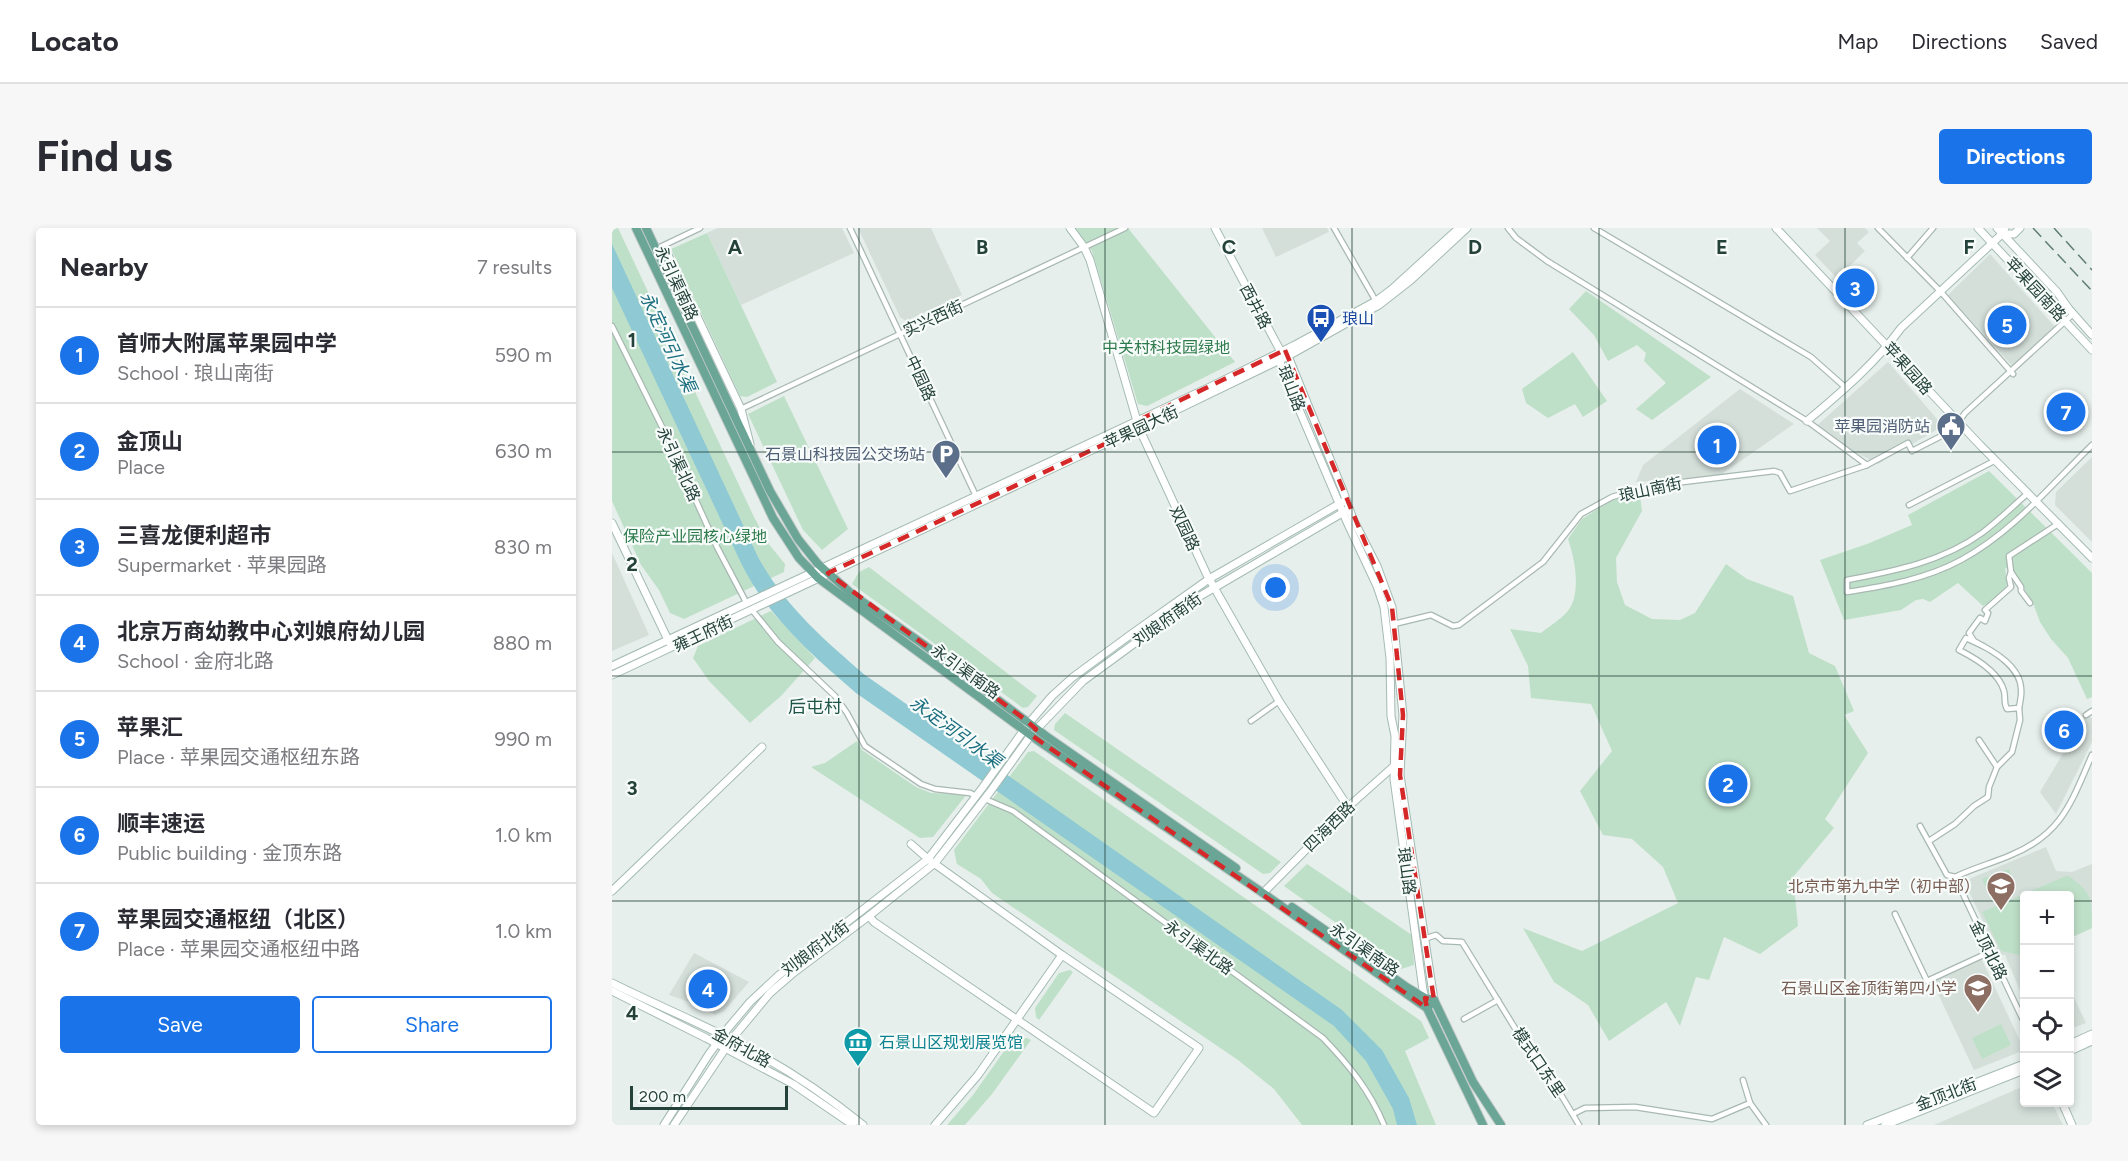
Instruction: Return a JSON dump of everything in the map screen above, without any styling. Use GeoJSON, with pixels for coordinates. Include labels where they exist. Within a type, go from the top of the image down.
{"type":"FeatureCollection","features":[{"type":"Feature","properties":{"kind":"main road","name":"永引渠南路"},"geometry":{"type":"LineString","coordinates":[[636,228],[772,518],[788,543],[815,575],[1427,1008],[1483,1125]]}},
{"type":"Feature","properties":{"kind":"main road","name":"永引渠南路"},"geometry":{"type":"LineString","coordinates":[[646,228],[783,516],[825,570],[853,595],[923,644],[1030,729],[1425,998],[1434,1000]]}},
{"type":"Feature","properties":{"kind":"main road","name":"双园路"},"geometry":{"type":"LineString","coordinates":[[1070,228],[1084,247],[1090,260],[1138,424],[1209,579],[1279,700],[1348,807]]}},
{"type":"Feature","properties":{"kind":"main road","name":"西井路"},"geometry":{"type":"LineString","coordinates":[[1215,228],[1283,356]]}},
{"type":"Feature","properties":{"kind":"main road","name":"苹果园大街"},"geometry":{"type":"LineString","coordinates":[[1378,303],[1459,228]]}},
{"type":"Feature","properties":{"kind":"main road","name":"苹果园大街"},"geometry":{"type":"LineString","coordinates":[[793,590],[825,570],[1283,356],[1378,303],[1411,280],[1467,228]]}},
{"type":"Feature","properties":{"kind":"main road","name":"苹果园路"},"geometry":{"type":"LineString","coordinates":[[1776,228],[1995,461],[2092,558]]}},
{"type":"Feature","properties":{"kind":"main road","name":"苹果园南路"},"geometry":{"type":"LineString","coordinates":[[1978,228],[2092,350]]}},
{"type":"Feature","properties":{"kind":"main road"},"geometry":{"type":"LineString","coordinates":[[1807,421],[1846,388],[1888,346],[1901,328],[1992,243],[2001,230],[2014,234],[2020,228]]}},
{"type":"Feature","properties":{"kind":"main road","name":"苹果园南路"},"geometry":{"type":"LineString","coordinates":[[2001,230],[2092,335]]}},
{"type":"Feature","properties":{"kind":"main road"},"geometry":{"type":"LineString","coordinates":[[656,249],[667,253],[741,410],[753,456]]}},
{"type":"Feature","properties":{"kind":"main road","name":"琅山路"},"geometry":{"type":"LineString","coordinates":[[1283,356],[1281,367],[1343,502],[1391,624],[1403,715],[1400,775],[1434,1000]]}},
{"type":"Feature","properties":{"kind":"main road","name":"苹果园大街"},"geometry":{"type":"LineString","coordinates":[[845,561],[976,496],[1138,424]]}},
{"type":"Feature","properties":{"kind":"main road","name":"刘娘府南街"},"geometry":{"type":"LineString","coordinates":[[1030,729],[1052,696],[1073,677],[1209,579],[1343,502]]}},
{"type":"Feature","properties":{"kind":"main road","name":"刘娘府南街"},"geometry":{"type":"LineString","coordinates":[[1030,729],[1083,681],[1214,587],[1346,510]]}},
{"type":"Feature","properties":{"kind":"main road"},"geometry":{"type":"LineString","coordinates":[[612,523],[671,648]]}},
{"type":"Feature","properties":{"kind":"main road","name":"苹果园大街"},"geometry":{"type":"LineString","coordinates":[[789,583],[815,575]]}},
{"type":"Feature","properties":{"kind":"main road"},"geometry":{"type":"LineString","coordinates":[[789,583],[793,590]]}},
{"type":"Feature","properties":{"kind":"main road","name":"雍王府街"},"geometry":{"type":"LineString","coordinates":[[612,666],[789,583]]}},
{"type":"Feature","properties":{"kind":"main road","name":"雍王府街"},"geometry":{"type":"LineString","coordinates":[[612,675],[793,590]]}},
{"type":"Feature","properties":{"kind":"main road","name":"琅山路"},"geometry":{"type":"LineString","coordinates":[[1391,624],[1391,716],[1395,736],[1394,766],[1427,1008]]}},
{"type":"Feature","properties":{"kind":"main road"},"geometry":{"type":"LineString","coordinates":[[1008,760],[1030,729]]}},
{"type":"Feature","properties":{"kind":"main road"},"geometry":{"type":"LineString","coordinates":[[612,891],[762,747]]}},
{"type":"Feature","properties":{"kind":"main road","name":"刘娘府北街"},"geometry":{"type":"LineString","coordinates":[[664,1125],[717,1043],[769,984],[931,861],[976,796],[1008,760]]}},
{"type":"Feature","properties":{"kind":"main road","name":"刘娘府北街"},"geometry":{"type":"LineString","coordinates":[[674,1125],[731,1040],[757,1008],[781,983],[869,916],[931,861],[987,795],[1008,760]]}},
{"type":"Feature","properties":{"kind":"main road","name":"四海西路"},"geometry":{"type":"LineString","coordinates":[[1267,889],[1348,807],[1394,766]]}},
{"type":"Feature","properties":{"kind":"main road"},"geometry":{"type":"LineString","coordinates":[[869,916],[874,922],[1018,1018],[1154,1113],[1199,1048],[1062,955],[910,844]]}},
{"type":"Feature","properties":{"kind":"main road"},"geometry":{"type":"LineString","coordinates":[[935,1125],[973,1081],[1062,955]]}},
{"type":"Feature","properties":{"kind":"main road","name":"金府北路"},"geometry":{"type":"LineString","coordinates":[[612,983],[723,1035],[799,1079],[863,1125]]}},
{"type":"Feature","properties":{"kind":"main road","name":"金府北路"},"geometry":{"type":"LineString","coordinates":[[612,991],[793,1084],[853,1125]]}},
{"type":"Feature","properties":{"kind":"main road"},"geometry":{"type":"LineString","coordinates":[[1427,1008],[1434,1000],[1473,1082],[1501,1125]]}},
{"type":"Feature","properties":{"kind":"main road"},"geometry":{"type":"LineString","coordinates":[[2074,1042],[2092,1034]]}},
{"type":"Feature","properties":{"kind":"main road"},"geometry":{"type":"LineString","coordinates":[[2074,1049],[2092,1041]]}},
{"type":"Feature","properties":{"kind":"main road","name":"金顶北街"},"geometry":{"type":"LineString","coordinates":[[1867,1125],[2020,1066]]}},
{"type":"Feature","properties":{"kind":"main road","name":"金顶北街"},"geometry":{"type":"LineString","coordinates":[[1884,1125],[2020,1072]]}},
{"type":"Feature","properties":{"kind":"main road"},"geometry":{"type":"LineString","coordinates":[[2064,1107],[2072,1125]]}},
{"type":"Feature","properties":{"kind":"street"},"geometry":{"type":"LineString","coordinates":[[656,249],[700,228]]}},
{"type":"Feature","properties":{"kind":"street","name":"中园路"},"geometry":{"type":"LineString","coordinates":[[850,228],[976,496]]}},
{"type":"Feature","properties":{"kind":"street","name":"实兴西街"},"geometry":{"type":"LineString","coordinates":[[741,410],[1125,228]]}},
{"type":"Feature","properties":{"kind":"street"},"geometry":{"type":"LineString","coordinates":[[1334,228],[1378,303]]}},
{"type":"Feature","properties":{"kind":"street"},"geometry":{"type":"LineString","coordinates":[[1508,228],[1516,238],[1547,261],[1807,421],[1867,465]]}},
{"type":"Feature","properties":{"kind":"street"},"geometry":{"type":"LineString","coordinates":[[1594,228],[1811,357],[1846,388]]}},
{"type":"Feature","properties":{"kind":"street"},"geometry":{"type":"LineString","coordinates":[[1907,258],[1934,228]]}},
{"type":"Feature","properties":{"kind":"street"},"geometry":{"type":"LineString","coordinates":[[1881,229],[1941,292],[2012,373]]}},
{"type":"Feature","properties":{"kind":"street"},"geometry":{"type":"LineString","coordinates":[[1960,424],[1965,413],[2012,373],[2073,314]]}},
{"type":"Feature","properties":{"kind":"street","name":"永引渠北路"},"geometry":{"type":"LineString","coordinates":[[612,326],[668,439],[717,547],[748,602]]}},
{"type":"Feature","properties":{"kind":"street","name":"琅山南街"},"geometry":{"type":"LineString","coordinates":[[1391,624],[1431,615],[1453,626],[1459,625],[1543,562],[1581,514],[1626,492],[1650,486],[1774,471],[1780,473],[1790,491],[1867,465],[1908,443],[1912,451],[1960,424]]}},
{"type":"Feature","properties":{"kind":"street"},"geometry":{"type":"LineString","coordinates":[[2027,494],[1982,533],[1961,546],[1933,559],[1903,568],[1847,580],[1847,592],[1896,584],[1930,574],[1960,561],[1993,540],[2092,445]]}},
{"type":"Feature","properties":{"kind":"street"},"geometry":{"type":"LineString","coordinates":[[1909,505],[1995,461]]}},
{"type":"Feature","properties":{"kind":"street"},"geometry":{"type":"LineString","coordinates":[[1929,841],[1955,824],[1974,806],[1988,797],[1989,787],[1997,767],[2012,753],[2020,720],[2022,687],[2017,673],[1996,653],[1974,641],[1969,633],[1980,618],[1985,621],[1988,613],[1985,610],[2011,587],[2009,556],[2058,524]]}},
{"type":"Feature","properties":{"kind":"street"},"geometry":{"type":"LineString","coordinates":[[2011,572],[2030,603]]}},
{"type":"Feature","properties":{"kind":"street"},"geometry":{"type":"LineString","coordinates":[[753,609],[778,642],[835,696],[865,746],[921,784],[935,789],[970,793],[976,796]]}},
{"type":"Feature","properties":{"kind":"street"},"geometry":{"type":"LineString","coordinates":[[1983,646],[1966,638],[1959,650],[1982,662],[2000,683],[2005,693],[2003,702],[2007,709],[2019,708]]}},
{"type":"Feature","properties":{"kind":"street"},"geometry":{"type":"LineString","coordinates":[[1251,721],[1279,700]]}},
{"type":"Feature","properties":{"kind":"street"},"geometry":{"type":"LineString","coordinates":[[2086,715],[2092,711]]}},
{"type":"Feature","properties":{"kind":"street"},"geometry":{"type":"LineString","coordinates":[[1979,740],[1997,767]]}},
{"type":"Feature","properties":{"kind":"street"},"geometry":{"type":"LineString","coordinates":[[1955,877],[2036,844],[2053,829],[2070,806],[2092,755]]}},
{"type":"Feature","properties":{"kind":"street","name":"永引渠北路"},"geometry":{"type":"LineString","coordinates":[[987,795],[1013,811],[1323,1038],[1350,1066],[1375,1103],[1384,1125]]}},
{"type":"Feature","properties":{"kind":"street","name":"金顶北路"},"geometry":{"type":"LineString","coordinates":[[1920,826],[1947,875],[1955,877],[2020,1012]]}},
{"type":"Feature","properties":{"kind":"street"},"geometry":{"type":"LineString","coordinates":[[1895,914],[1927,981],[1990,952]]}},
{"type":"Feature","properties":{"kind":"street","name":"模式口东里"},"geometry":{"type":"LineString","coordinates":[[1424,939],[1436,935],[1443,941],[1462,942],[1521,1038],[1551,1078],[1579,1125]]}},
{"type":"Feature","properties":{"kind":"street"},"geometry":{"type":"LineString","coordinates":[[1464,1019],[1498,1000]]}},
{"type":"Feature","properties":{"kind":"street"},"geometry":{"type":"LineString","coordinates":[[1743,1080],[1750,1103],[1766,1125]]}},
{"type":"Feature","properties":{"kind":"street"},"geometry":{"type":"LineString","coordinates":[[1573,1114],[1585,1108],[1635,1107],[1709,1122],[1750,1103]]}},
{"type":"Feature","properties":{"kind":"highlighted area"},"geometry":{"type":"Polygon","coordinates":[[[1285,350],[1392,607],[1403,715],[1400,775],[1434,1000],[1425,998],[1427,1008],[1423,1006],[1031,735],[1036,729],[1023,718],[828,573],[1139,428],[1137,421],[1285,350]]]}},
{"type":"Feature","properties":{"kind":"shaded area"},"geometry":{"type":"Polygon","coordinates":[[[718,228],[842,228],[854,253],[741,305],[707,233],[718,228]]]}},
{"type":"Feature","properties":{"kind":"shaded area"},"geometry":{"type":"Polygon","coordinates":[[[858,228],[931,228],[962,295],[906,321],[900,317],[858,228]]]}},
{"type":"Feature","properties":{"kind":"shaded area"},"geometry":{"type":"Polygon","coordinates":[[[1262,228],[1327,228],[1329,232],[1276,257],[1262,228]]]}},
{"type":"Feature","properties":{"kind":"shaded area"},"geometry":{"type":"Polygon","coordinates":[[[1817,228],[1865,228],[1869,232],[1857,243],[1865,251],[1837,278],[1815,255],[1830,241],[1817,228]]]}},
{"type":"Feature","properties":{"kind":"shaded area"},"geometry":{"type":"Polygon","coordinates":[[[1990,254],[2055,327],[2013,367],[1948,295],[1990,254]]]}},
{"type":"Feature","properties":{"kind":"shaded area"},"geometry":{"type":"Polygon","coordinates":[[[1888,362],[1943,426],[1878,464],[1813,429],[1888,362]]]}},
{"type":"Feature","properties":{"kind":"shaded area"},"geometry":{"type":"Polygon","coordinates":[[[1740,389],[1794,424],[1719,476],[1636,482],[1643,465],[1740,389]]]}},
{"type":"Feature","properties":{"kind":"shaded area"},"geometry":{"type":"Polygon","coordinates":[[[2092,457],[2092,542],[2055,505],[2056,492],[2092,457]]]}},
{"type":"Feature","properties":{"kind":"shaded area"},"geometry":{"type":"Polygon","coordinates":[[[612,553],[649,635],[612,651],[612,553]]]}},
{"type":"Feature","properties":{"kind":"shaded area"},"geometry":{"type":"Polygon","coordinates":[[[2086,715],[2092,718],[2092,742],[2056,814],[2040,792],[2086,715]]]}},
{"type":"Feature","properties":{"kind":"shaded area","name":"北京市第九中学（初中部）"},"geometry":{"type":"Polygon","coordinates":[[[2046,847],[2056,871],[2072,872],[2092,864],[2092,928],[2074,936],[2074,891],[2020,891],[2020,991],[2005,955],[1999,955],[1964,881],[2046,847]]]}},
{"type":"Feature","properties":{"kind":"shaded area"},"geometry":{"type":"Polygon","coordinates":[[[694,953],[749,982],[724,1011],[715,1015],[692,1003],[669,995],[694,953]]]}},
{"type":"Feature","properties":{"kind":"shaded area","name":"石景山区金顶街第四小学"},"geometry":{"type":"Polygon","coordinates":[[[1981,958],[2020,1041],[2020,1052],[1974,1070],[1932,981],[1981,958]]]}},
{"type":"Feature","properties":{"kind":"shaded area"},"geometry":{"type":"Polygon","coordinates":[[[2074,998],[2086,1023],[2074,1028],[2074,998]]]}},
{"type":"Feature","properties":{"kind":"shaded area"},"geometry":{"type":"Polygon","coordinates":[[[2020,1088],[2020,1107],[2054,1107],[2063,1125],[1934,1125],[2020,1088]]]}},
{"type":"Feature","properties":{"kind":"green space","name":"保险产业园核心绿地"},"geometry":{"type":"Polygon","coordinates":[[[612,228],[618,228],[754,517],[768,543],[785,564],[784,572],[684,619],[670,613],[659,590],[641,565],[612,501],[612,228]]]}},
{"type":"Feature","properties":{"kind":"green space","name":"中关村科技园绿地"},"geometry":{"type":"Polygon","coordinates":[[[1075,228],[1128,228],[1235,362],[1147,406],[1138,404],[1092,251],[1075,228]]]}},
{"type":"Feature","properties":{"kind":"green space"},"geometry":{"type":"Polygon","coordinates":[[[707,233],[777,382],[747,397],[740,396],[671,249],[707,233]]]}},
{"type":"Feature","properties":{"kind":"green space"},"geometry":{"type":"Polygon","coordinates":[[[1586,291],[1711,377],[1652,420],[1636,409],[1666,383],[1644,361],[1646,353],[1637,345],[1608,361],[1594,335],[1569,309],[1586,291]]]}},
{"type":"Feature","properties":{"kind":"green space"},"geometry":{"type":"Polygon","coordinates":[[[1573,352],[1607,401],[1583,417],[1575,404],[1548,418],[1526,403],[1522,389],[1573,352]]]}},
{"type":"Feature","properties":{"kind":"green space"},"geometry":{"type":"Polygon","coordinates":[[[784,396],[848,529],[822,550],[803,530],[748,414],[784,396]]]}},
{"type":"Feature","properties":{"kind":"green space"},"geometry":{"type":"Polygon","coordinates":[[[1989,471],[2092,573],[2092,697],[2087,699],[2068,658],[2040,622],[2033,603],[2010,566],[2005,569],[2006,589],[2000,596],[1983,606],[1958,583],[1930,602],[1923,599],[1916,600],[1901,610],[1844,620],[1820,560],[1912,525],[1908,515],[1989,471]]]}},
{"type":"Feature","properties":{"kind":"green space"},"geometry":{"type":"Polygon","coordinates":[[[1623,493],[1640,496],[1642,511],[1616,558],[1617,582],[1625,605],[1652,619],[1680,620],[1695,613],[1726,564],[1747,579],[1793,596],[1809,653],[1835,666],[1854,711],[1844,715],[1868,753],[1825,819],[1834,828],[1793,877],[1798,926],[1760,954],[1724,937],[1709,980],[1696,977],[1680,1026],[1666,1002],[1609,1041],[1588,1005],[1554,982],[1523,928],[1582,951],[1678,903],[1663,867],[1632,839],[1603,835],[1580,791],[1612,751],[1591,704],[1531,698],[1528,666],[1510,629],[1541,633],[1567,612],[1572,605],[1576,587],[1575,566],[1568,539],[1582,519],[1623,493]]]}},
{"type":"Feature","properties":{"kind":"green space"},"geometry":{"type":"Polygon","coordinates":[[[869,567],[1037,696],[1028,707],[1023,708],[852,584],[859,572],[869,567]]]}},
{"type":"Feature","properties":{"kind":"green space"},"geometry":{"type":"Polygon","coordinates":[[[771,611],[815,658],[781,696],[750,723],[709,681],[693,658],[698,646],[771,611]]]}},
{"type":"Feature","properties":{"kind":"green space"},"geometry":{"type":"Polygon","coordinates":[[[1065,713],[1281,862],[1270,873],[1263,874],[1054,730],[1055,724],[1065,713]]]}},
{"type":"Feature","properties":{"kind":"green space"},"geometry":{"type":"Polygon","coordinates":[[[857,741],[862,750],[916,787],[931,793],[967,794],[933,837],[920,838],[811,767],[825,763],[857,741]]]}},
{"type":"Feature","properties":{"kind":"green space"},"geometry":{"type":"Polygon","coordinates":[[[1034,751],[1421,1021],[1429,1038],[1405,1051],[1436,1125],[1302,1125],[1274,1089],[1238,1060],[992,893],[981,879],[957,864],[954,850],[1028,752],[1034,751]]]}},
{"type":"Feature","properties":{"kind":"green space"},"geometry":{"type":"Polygon","coordinates":[[[1307,864],[1412,935],[1414,965],[1401,969],[1284,886],[1307,864]]]}},
{"type":"Feature","properties":{"kind":"green space"},"geometry":{"type":"Polygon","coordinates":[[[2009,869],[2016,889],[1992,900],[1982,879],[2009,869]]]}},
{"type":"Feature","properties":{"kind":"green space"},"geometry":{"type":"Polygon","coordinates":[[[2069,876],[2089,897],[2092,909],[2092,928],[2074,936],[2074,891],[2031,891],[2069,876]]]}},
{"type":"Feature","properties":{"kind":"green space"},"geometry":{"type":"Polygon","coordinates":[[[2020,896],[2020,955],[2001,951],[1982,912],[2020,896]]]}},
{"type":"Feature","properties":{"kind":"green space"},"geometry":{"type":"Polygon","coordinates":[[[1070,970],[1073,972],[1039,1020],[1036,1017],[1035,1008],[1059,973],[1070,970]]]}},
{"type":"Feature","properties":{"kind":"green space"},"geometry":{"type":"Polygon","coordinates":[[[2001,1024],[2011,1045],[1982,1059],[1972,1038],[2001,1024]]]}},
{"type":"Feature","properties":{"kind":"green space"},"geometry":{"type":"Polygon","coordinates":[[[1027,1038],[1031,1040],[992,1094],[965,1125],[947,1125],[973,1095],[1012,1040],[1027,1038]]]}},
{"type":"Feature","properties":{"kind":"water"},"geometry":{"type":"Polygon","coordinates":[[[612,244],[758,557],[792,606],[865,675],[1342,1010],[1382,1050],[1409,1098],[1417,1125],[1397,1125],[1393,1109],[1366,1061],[1334,1026],[856,693],[778,619],[742,565],[612,288],[612,244]]]}},
{"type":"Feature","properties":{"kind":"railway"},"geometry":{"type":"LineString","coordinates":[[2033,228],[2092,291]]}},
{"type":"Feature","properties":{"kind":"railway"},"geometry":{"type":"LineString","coordinates":[[2054,228],[2092,270]]}},
{"type":"Feature","properties":{"kind":"place","name":"三喜龙便利超市"},"geometry":{"type":"Point","coordinates":[1855,288]}},
{"type":"Feature","properties":{"kind":"place","name":"苹果汇"},"geometry":{"type":"Point","coordinates":[2007,325]}},
{"type":"Feature","properties":{"kind":"place","name":"琅山"},"geometry":{"type":"Point","coordinates":[1321,344]}},
{"type":"Feature","properties":{"kind":"place","name":"苹果园交通枢纽（北区）"},"geometry":{"type":"Point","coordinates":[2066,412]}},
{"type":"Feature","properties":{"kind":"place","name":"首师大附属苹果园中学"},"geometry":{"type":"Point","coordinates":[1717,445]}},
{"type":"Feature","properties":{"kind":"place","name":"苹果园消防站"},"geometry":{"type":"Point","coordinates":[1951,452]}},
{"type":"Feature","properties":{"kind":"place","name":"石景山科技园公交场站"},"geometry":{"type":"Point","coordinates":[946,480]}},
{"type":"Feature","properties":{"kind":"place","name":"顺丰速运"},"geometry":{"type":"Point","coordinates":[2064,730]}},
{"type":"Feature","properties":{"kind":"place","name":"金顶山"},"geometry":{"type":"Point","coordinates":[1728,784]}},
{"type":"Feature","properties":{"kind":"place","name":"北京市第九中学（初中部）"},"geometry":{"type":"Point","coordinates":[2001,912]}},
{"type":"Feature","properties":{"kind":"place","name":"北京万商幼教中心刘娘府幼儿园"},"geometry":{"type":"Point","coordinates":[708,989]}},
{"type":"Feature","properties":{"kind":"place","name":"石景山区金顶街第四小学"},"geometry":{"type":"Point","coordinates":[1978,1014]}},
{"type":"Feature","properties":{"kind":"place","name":"石景山区规划展览馆"},"geometry":{"type":"Point","coordinates":[858,1068]}},
{"type":"Feature","properties":{"kind":"district","name":"后屯村"},"geometry":{"type":"Point","coordinates":[815,707]}},
{"type":"Feature","properties":{"kind":"water label","name":"永定河引水渠"},"geometry":{"type":"Point","coordinates":[668,342]}},
{"type":"Feature","properties":{"kind":"water label","name":"永定河引水渠"},"geometry":{"type":"Point","coordinates":[956,732]}}]}
